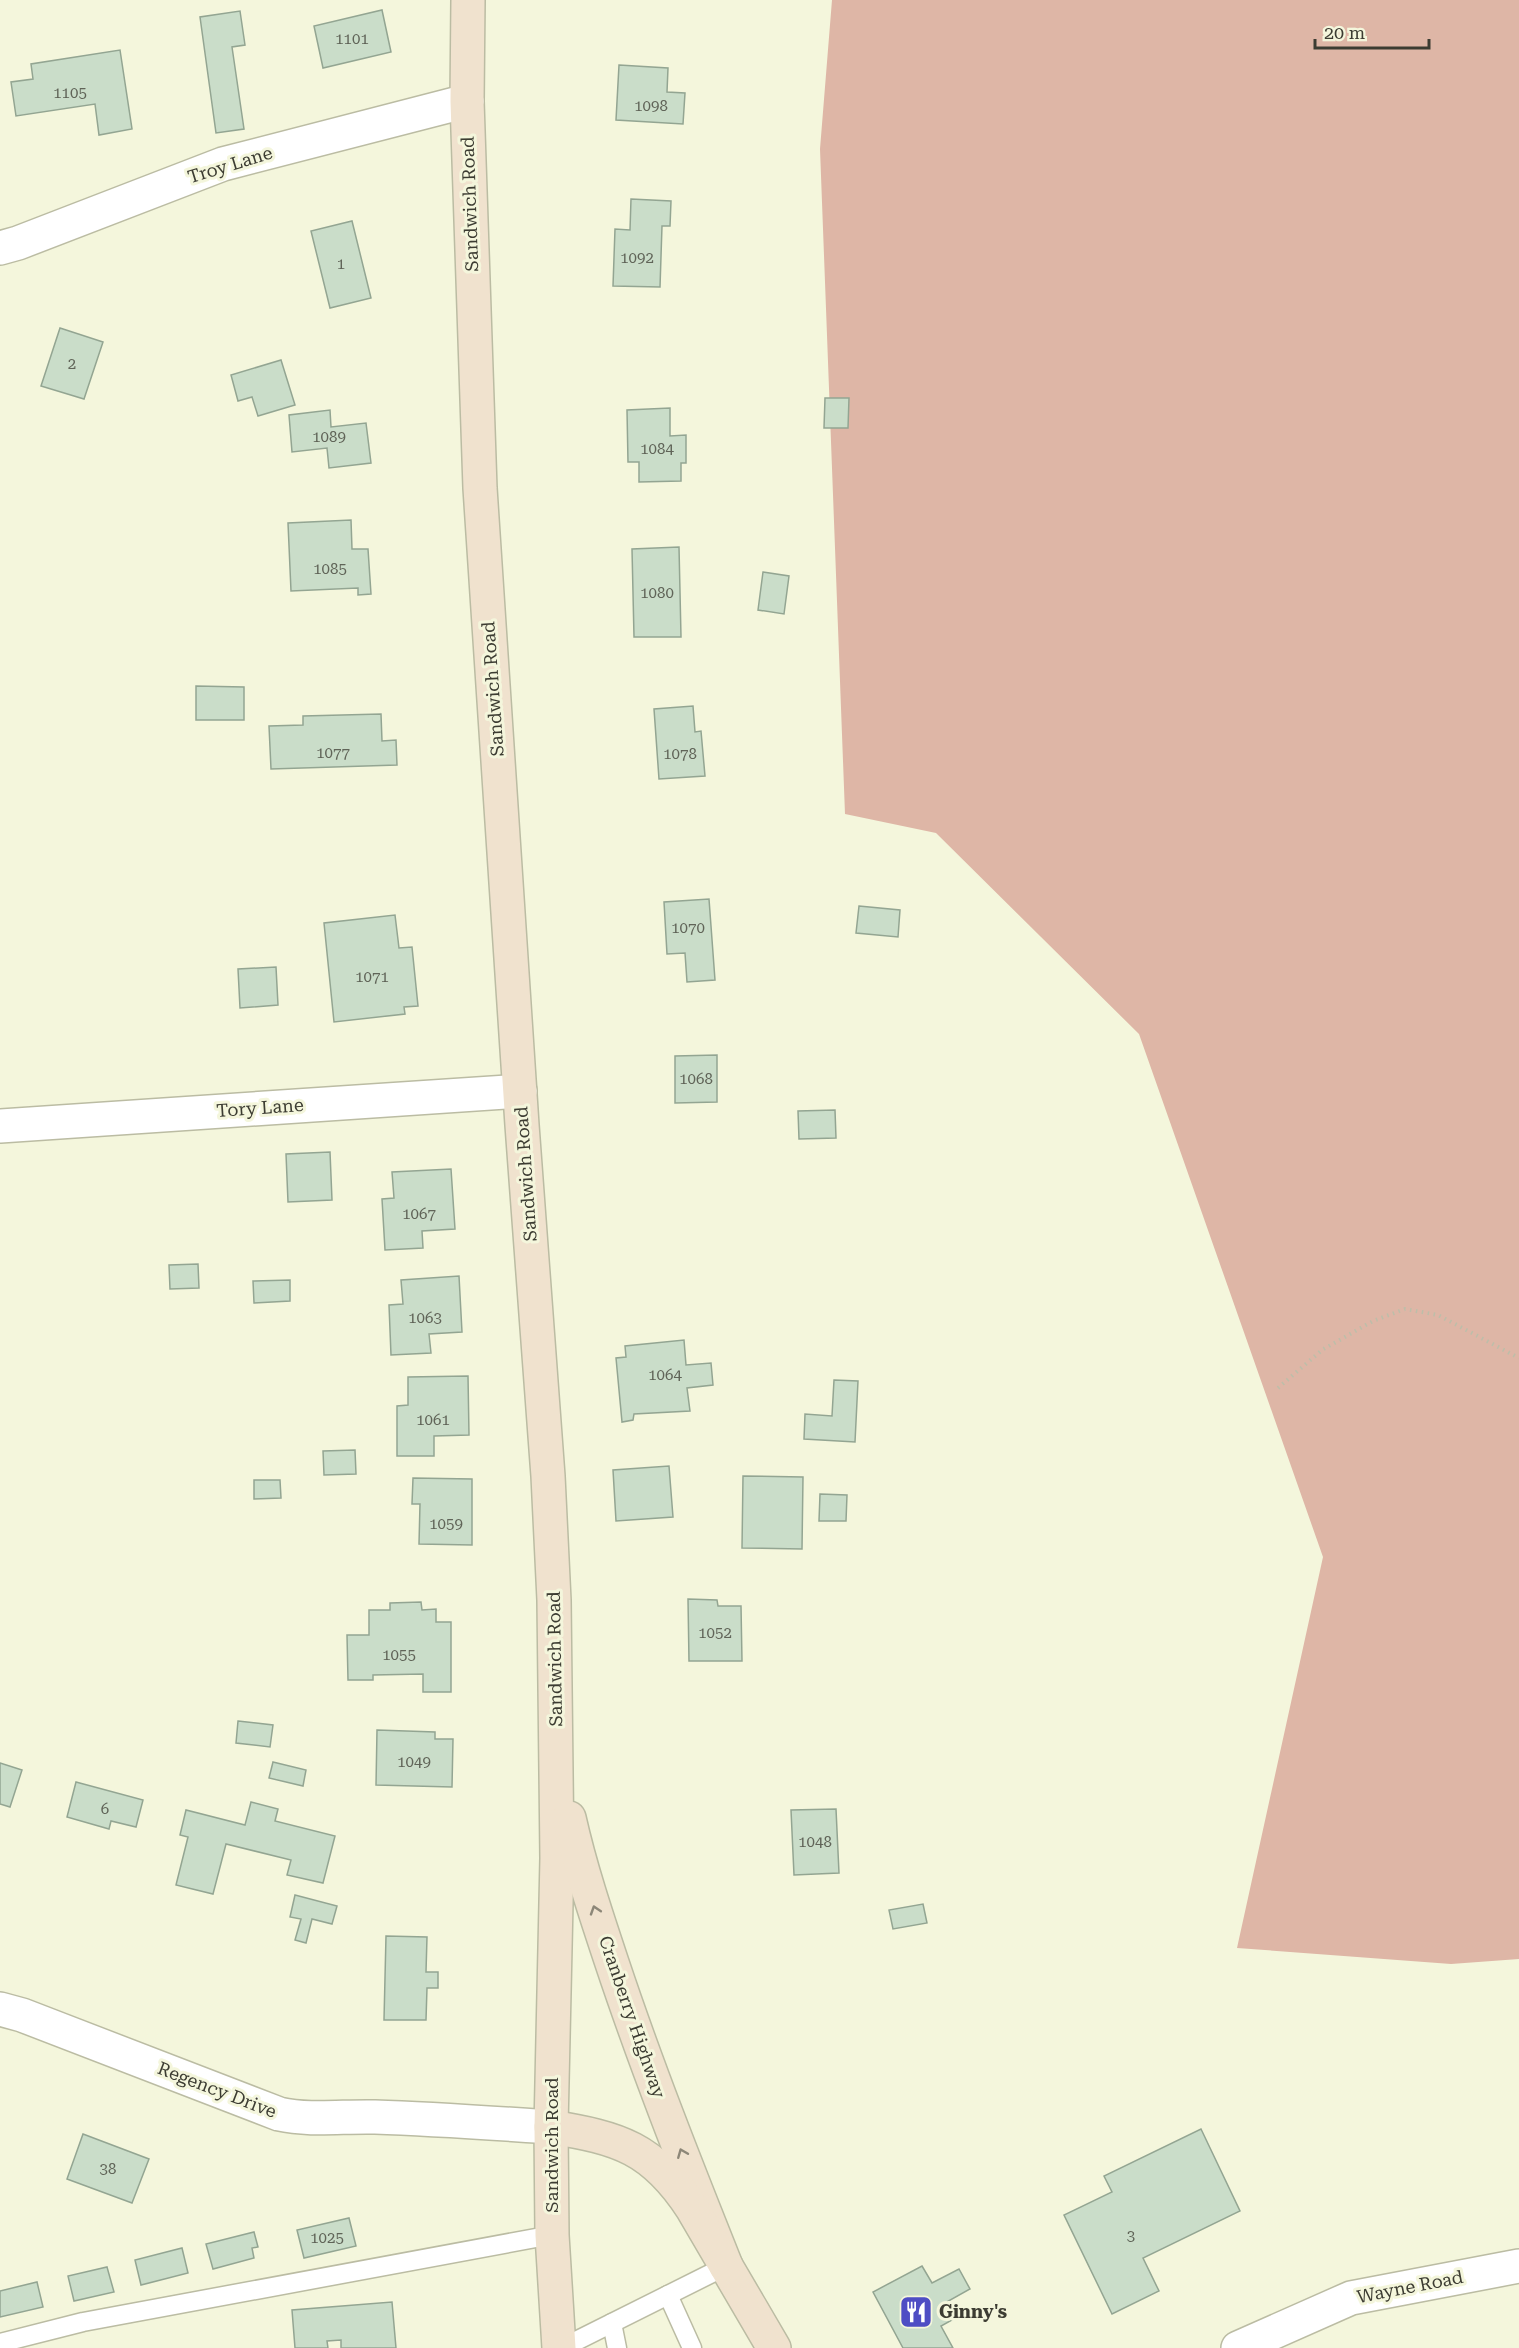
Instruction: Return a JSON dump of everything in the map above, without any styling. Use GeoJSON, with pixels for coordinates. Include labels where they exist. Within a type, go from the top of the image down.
{"type":"FeatureCollection","features":[{"type":"Feature","properties":{"kind":"main road","name":"Sandwich Road"},"geometry":{"type":"LineString","coordinates":[[468,0],[467,101],[479,478],[548,1476],[554,1600],[557,1869],[551,2127],[552,2235],[560,2348]]}},
{"type":"Feature","properties":{"kind":"main road","name":"Cranberry Highway"},"geometry":{"type":"LineString","coordinates":[[557,1760],[572,1831],[588,1890],[626,2004],[658,2095],[726,2266]]}},
{"type":"Feature","properties":{"kind":"main road","name":"Cranberry Highway"},"geometry":{"type":"LineString","coordinates":[[551,2127],[613,2140],[638,2151],[661,2168],[678,2186],[774,2348]]}},
{"type":"Feature","properties":{"kind":"street","name":"Troy Lane"},"geometry":{"type":"LineString","coordinates":[[0,248],[223,164],[467,101]]}},
{"type":"Feature","properties":{"kind":"street","name":"Tory Lane"},"geometry":{"type":"LineString","coordinates":[[0,1126],[520,1091]]}},
{"type":"Feature","properties":{"kind":"street","name":"Regency Drive"},"geometry":{"type":"LineString","coordinates":[[0,2009],[44,2023],[279,2114],[320,2119],[418,2118],[551,2127]]}},
{"type":"Feature","properties":{"kind":"street","name":"Wayne Road"},"geometry":{"type":"LineString","coordinates":[[1238,2348],[1351,2298],[1519,2266]]}},
{"type":"Feature","properties":{"kind":"lane"},"geometry":{"type":"LineString","coordinates":[[0,2343],[83,2322],[552,2235]]}},
{"type":"Feature","properties":{"kind":"lane"},"geometry":{"type":"LineString","coordinates":[[560,2348],[726,2266]]}},
{"type":"Feature","properties":{"kind":"lane"},"geometry":{"type":"LineString","coordinates":[[668,2295],[692,2348]]}},
{"type":"Feature","properties":{"kind":"lane"},"geometry":{"type":"LineString","coordinates":[[612,2323],[617,2348]]}},
{"type":"Feature","properties":{"kind":"path"},"geometry":{"type":"LineString","coordinates":[[1278,1388],[1322,1350],[1372,1321],[1405,1309],[1438,1314],[1519,1358]]}},
{"type":"Feature","properties":{"kind":"shaded area"},"geometry":{"type":"Polygon","coordinates":[[[832,0],[1519,0],[1519,1959],[1451,1964],[1237,1948],[1323,1557],[1139,1034],[936,833],[845,814],[820,149],[832,0]]]}},
{"type":"Feature","properties":{"kind":"building"},"geometry":{"type":"Polygon","coordinates":[[[382,10],[391,52],[323,68],[314,26],[382,10]]]}},
{"type":"Feature","properties":{"kind":"building"},"geometry":{"type":"Polygon","coordinates":[[[240,11],[245,45],[232,47],[244,129],[216,133],[200,17],[240,11]]]}},
{"type":"Feature","properties":{"kind":"building"},"geometry":{"type":"Polygon","coordinates":[[[120,50],[132,129],[99,135],[95,104],[16,116],[11,82],[33,79],[31,64],[120,50]]]}},
{"type":"Feature","properties":{"kind":"building"},"geometry":{"type":"Polygon","coordinates":[[[619,65],[668,68],[667,92],[685,93],[683,124],[616,120],[619,65]]]}},
{"type":"Feature","properties":{"kind":"building"},"geometry":{"type":"Polygon","coordinates":[[[631,199],[671,201],[670,226],[662,226],[660,287],[613,286],[615,229],[630,230],[631,199]]]}},
{"type":"Feature","properties":{"kind":"building"},"geometry":{"type":"Polygon","coordinates":[[[352,221],[371,298],[330,308],[311,231],[352,221]]]}},
{"type":"Feature","properties":{"kind":"building"},"geometry":{"type":"Polygon","coordinates":[[[60,328],[103,342],[84,399],[41,386],[60,328]]]}},
{"type":"Feature","properties":{"kind":"building"},"geometry":{"type":"Polygon","coordinates":[[[281,360],[295,405],[258,416],[252,397],[238,401],[231,375],[281,360]]]}},
{"type":"Feature","properties":{"kind":"building"},"geometry":{"type":"Polygon","coordinates":[[[825,398],[849,398],[848,428],[824,428],[825,398]]]}},
{"type":"Feature","properties":{"kind":"building"},"geometry":{"type":"Polygon","coordinates":[[[670,408],[670,436],[686,435],[686,463],[681,463],[681,481],[639,482],[639,462],[628,462],[627,410],[670,408]]]}},
{"type":"Feature","properties":{"kind":"building"},"geometry":{"type":"Polygon","coordinates":[[[330,410],[331,427],[366,423],[371,463],[329,468],[327,448],[292,452],[289,415],[330,410]]]}},
{"type":"Feature","properties":{"kind":"building"},"geometry":{"type":"Polygon","coordinates":[[[351,520],[352,549],[368,549],[371,594],[358,595],[358,588],[291,591],[288,523],[351,520]]]}},
{"type":"Feature","properties":{"kind":"building"},"geometry":{"type":"Polygon","coordinates":[[[679,547],[681,637],[634,637],[632,549],[679,547]]]}},
{"type":"Feature","properties":{"kind":"building"},"geometry":{"type":"Polygon","coordinates":[[[763,572],[789,576],[784,614],[758,610],[763,572]]]}},
{"type":"Feature","properties":{"kind":"building"},"geometry":{"type":"Polygon","coordinates":[[[196,686],[244,687],[244,720],[196,720],[196,686]]]}},
{"type":"Feature","properties":{"kind":"building"},"geometry":{"type":"Polygon","coordinates":[[[693,706],[695,732],[701,731],[705,776],[659,779],[654,709],[693,706]]]}},
{"type":"Feature","properties":{"kind":"building"},"geometry":{"type":"Polygon","coordinates":[[[381,714],[382,741],[396,740],[397,765],[271,769],[269,726],[303,725],[303,716],[381,714]]]}},
{"type":"Feature","properties":{"kind":"building"},"geometry":{"type":"Polygon","coordinates":[[[709,899],[715,980],[687,982],[685,953],[667,954],[664,902],[709,899]]]}},
{"type":"Feature","properties":{"kind":"building"},"geometry":{"type":"Polygon","coordinates":[[[859,906],[900,910],[898,937],[856,933],[859,906]]]}},
{"type":"Feature","properties":{"kind":"building"},"geometry":{"type":"Polygon","coordinates":[[[395,915],[399,948],[412,947],[418,1006],[404,1007],[405,1014],[334,1022],[324,923],[395,915]]]}},
{"type":"Feature","properties":{"kind":"building"},"geometry":{"type":"Polygon","coordinates":[[[276,967],[278,1005],[240,1008],[238,969],[276,967]]]}},
{"type":"Feature","properties":{"kind":"building"},"geometry":{"type":"Polygon","coordinates":[[[717,1055],[717,1102],[675,1103],[675,1056],[717,1055]]]}},
{"type":"Feature","properties":{"kind":"building"},"geometry":{"type":"Polygon","coordinates":[[[835,1110],[836,1138],[799,1139],[798,1111],[835,1110]]]}},
{"type":"Feature","properties":{"kind":"building"},"geometry":{"type":"Polygon","coordinates":[[[330,1152],[332,1200],[288,1202],[286,1154],[330,1152]]]}},
{"type":"Feature","properties":{"kind":"building"},"geometry":{"type":"Polygon","coordinates":[[[451,1169],[455,1229],[422,1231],[423,1248],[385,1250],[382,1199],[394,1198],[392,1172],[451,1169]]]}},
{"type":"Feature","properties":{"kind":"building"},"geometry":{"type":"Polygon","coordinates":[[[198,1264],[199,1288],[170,1289],[169,1265],[198,1264]]]}},
{"type":"Feature","properties":{"kind":"building"},"geometry":{"type":"Polygon","coordinates":[[[459,1276],[462,1332],[429,1334],[431,1353],[391,1355],[389,1305],[403,1304],[401,1280],[459,1276]]]}},
{"type":"Feature","properties":{"kind":"building"},"geometry":{"type":"Polygon","coordinates":[[[290,1280],[290,1301],[254,1303],[253,1281],[290,1280]]]}},
{"type":"Feature","properties":{"kind":"building"},"geometry":{"type":"Polygon","coordinates":[[[684,1340],[686,1365],[711,1363],[713,1385],[687,1388],[690,1411],[634,1414],[633,1420],[622,1422],[616,1358],[626,1357],[625,1346],[684,1340]]]}},
{"type":"Feature","properties":{"kind":"building"},"geometry":{"type":"Polygon","coordinates":[[[468,1376],[469,1435],[434,1436],[434,1456],[397,1456],[397,1406],[408,1405],[408,1377],[468,1376]]]}},
{"type":"Feature","properties":{"kind":"building"},"geometry":{"type":"Polygon","coordinates":[[[834,1380],[858,1381],[855,1442],[804,1439],[805,1414],[832,1416],[834,1380]]]}},
{"type":"Feature","properties":{"kind":"building"},"geometry":{"type":"Polygon","coordinates":[[[355,1450],[356,1474],[324,1475],[323,1451],[355,1450]]]}},
{"type":"Feature","properties":{"kind":"building"},"geometry":{"type":"Polygon","coordinates":[[[669,1466],[673,1517],[616,1521],[613,1470],[669,1466]]]}},
{"type":"Feature","properties":{"kind":"building"},"geometry":{"type":"Polygon","coordinates":[[[743,1476],[803,1477],[802,1549],[742,1548],[743,1476]]]}},
{"type":"Feature","properties":{"kind":"building"},"geometry":{"type":"Polygon","coordinates":[[[413,1478],[472,1479],[472,1545],[419,1544],[420,1504],[412,1504],[413,1478]]]}},
{"type":"Feature","properties":{"kind":"building"},"geometry":{"type":"Polygon","coordinates":[[[254,1480],[280,1480],[281,1498],[254,1499],[254,1480]]]}},
{"type":"Feature","properties":{"kind":"building"},"geometry":{"type":"Polygon","coordinates":[[[820,1494],[847,1495],[846,1521],[819,1521],[820,1494]]]}},
{"type":"Feature","properties":{"kind":"building"},"geometry":{"type":"Polygon","coordinates":[[[688,1599],[717,1600],[718,1606],[741,1606],[742,1661],[689,1661],[688,1599]]]}},
{"type":"Feature","properties":{"kind":"building"},"geometry":{"type":"Polygon","coordinates":[[[421,1602],[422,1610],[436,1609],[436,1622],[451,1622],[451,1692],[423,1692],[423,1674],[373,1675],[373,1680],[348,1680],[347,1635],[369,1635],[369,1610],[390,1610],[390,1603],[421,1602]]]}},
{"type":"Feature","properties":{"kind":"building"},"geometry":{"type":"Polygon","coordinates":[[[238,1721],[273,1725],[270,1747],[236,1743],[238,1721]]]}},
{"type":"Feature","properties":{"kind":"building"},"geometry":{"type":"Polygon","coordinates":[[[377,1730],[435,1732],[435,1739],[453,1739],[452,1787],[376,1785],[377,1730]]]}},
{"type":"Feature","properties":{"kind":"building"},"geometry":{"type":"Polygon","coordinates":[[[273,1762],[306,1770],[303,1786],[269,1778],[273,1762]]]}},
{"type":"Feature","properties":{"kind":"building"},"geometry":{"type":"Polygon","coordinates":[[[0,1763],[22,1770],[10,1807],[0,1804],[0,1763]]]}},
{"type":"Feature","properties":{"kind":"building"},"geometry":{"type":"Polygon","coordinates":[[[76,1782],[143,1800],[136,1827],[111,1821],[109,1829],[67,1817],[76,1782]]]}},
{"type":"Feature","properties":{"kind":"building"},"geometry":{"type":"Polygon","coordinates":[[[251,1802],[278,1809],[275,1821],[335,1836],[323,1883],[287,1875],[291,1860],[226,1844],[213,1894],[176,1885],[188,1837],[180,1835],[186,1810],[245,1825],[251,1802]]]}},
{"type":"Feature","properties":{"kind":"building"},"geometry":{"type":"Polygon","coordinates":[[[836,1809],[839,1873],[794,1875],[791,1810],[836,1809]]]}},
{"type":"Feature","properties":{"kind":"building"},"geometry":{"type":"Polygon","coordinates":[[[295,1895],[337,1906],[332,1924],[312,1919],[306,1943],[295,1940],[301,1919],[290,1917],[295,1895]]]}},
{"type":"Feature","properties":{"kind":"building"},"geometry":{"type":"Polygon","coordinates":[[[923,1904],[927,1923],[893,1929],[889,1910],[923,1904]]]}},
{"type":"Feature","properties":{"kind":"building"},"geometry":{"type":"Polygon","coordinates":[[[386,1936],[427,1937],[426,1972],[438,1972],[438,1988],[427,1988],[426,2020],[384,2020],[386,1936]]]}},
{"type":"Feature","properties":{"kind":"building"},"geometry":{"type":"Polygon","coordinates":[[[1201,2129],[1240,2211],[1143,2258],[1159,2291],[1112,2314],[1064,2215],[1112,2192],[1104,2176],[1201,2129]]]}},
{"type":"Feature","properties":{"kind":"building"},"geometry":{"type":"Polygon","coordinates":[[[83,2134],[149,2159],[132,2203],[67,2179],[83,2134]]]}},
{"type":"Feature","properties":{"kind":"building"},"geometry":{"type":"Polygon","coordinates":[[[349,2218],[356,2246],[304,2258],[297,2230],[349,2218]]]}},
{"type":"Feature","properties":{"kind":"building"},"geometry":{"type":"Polygon","coordinates":[[[254,2232],[258,2247],[252,2248],[254,2258],[213,2269],[206,2244],[254,2232]]]}},
{"type":"Feature","properties":{"kind":"building"},"geometry":{"type":"Polygon","coordinates":[[[182,2248],[188,2273],[141,2285],[135,2260],[182,2248]]]}},
{"type":"Feature","properties":{"kind":"building","name":"Ginny's"},"geometry":{"type":"Polygon","coordinates":[[[922,2266],[932,2283],[959,2269],[970,2289],[943,2304],[952,2320],[941,2326],[953,2348],[903,2348],[873,2292],[922,2266]]]}},
{"type":"Feature","properties":{"kind":"building"},"geometry":{"type":"Polygon","coordinates":[[[107,2267],[114,2292],[74,2301],[68,2276],[107,2267]]]}},
{"type":"Feature","properties":{"kind":"building"},"geometry":{"type":"Polygon","coordinates":[[[37,2282],[43,2307],[0,2317],[0,2291],[37,2282]]]}},
{"type":"Feature","properties":{"kind":"building"},"geometry":{"type":"Polygon","coordinates":[[[392,2302],[396,2348],[341,2348],[341,2340],[327,2341],[328,2348],[295,2348],[292,2310],[392,2302]]]}},
{"type":"Feature","properties":{"kind":"place","name":"Ginny's"},"geometry":{"type":"Point","coordinates":[916,2312]}}]}
